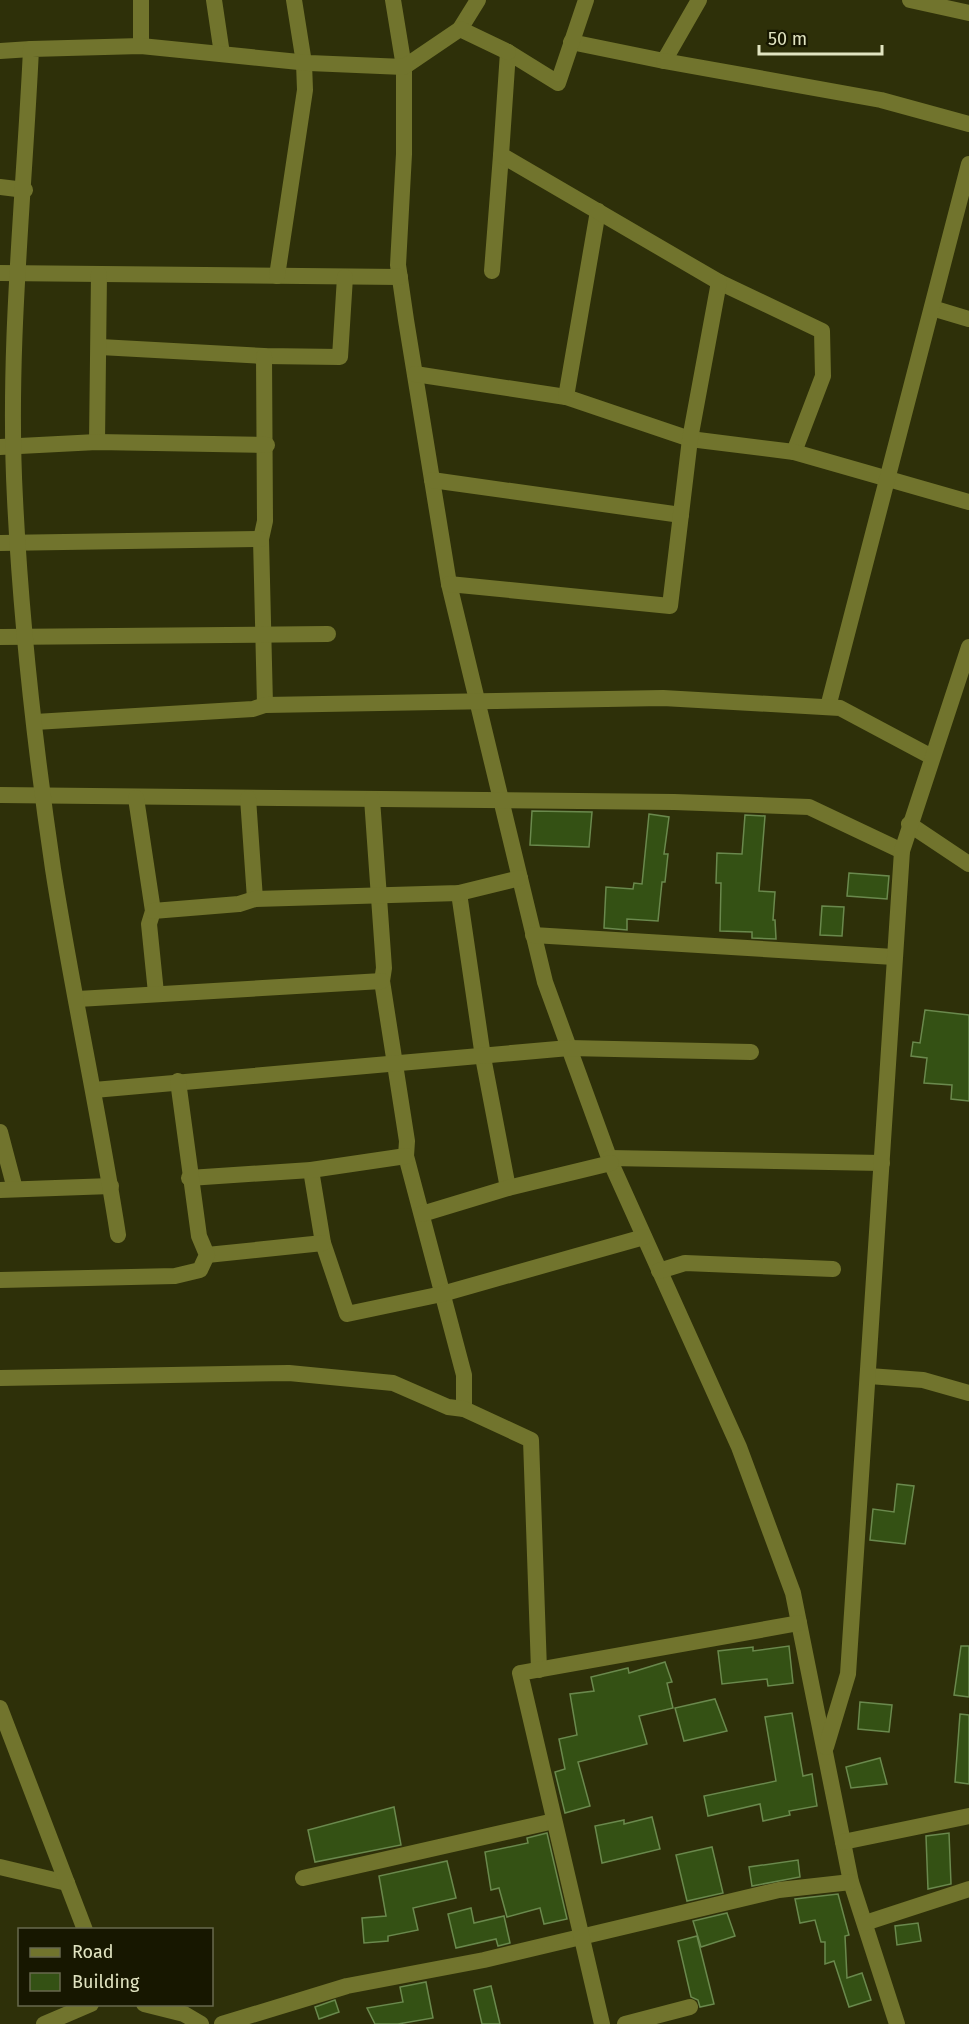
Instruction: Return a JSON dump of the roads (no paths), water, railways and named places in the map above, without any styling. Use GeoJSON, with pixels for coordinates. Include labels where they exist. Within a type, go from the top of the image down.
{"type":"FeatureCollection","features":[{"type":"Feature","properties":{"kind":"street"},"geometry":{"type":"LineString","coordinates":[[141,0],[141,46]]}},
{"type":"Feature","properties":{"kind":"street"},"geometry":{"type":"LineString","coordinates":[[214,0],[222,54]]}},
{"type":"Feature","properties":{"kind":"street"},"geometry":{"type":"LineString","coordinates":[[277,276],[305,90],[304,63],[294,0]]}},
{"type":"Feature","properties":{"kind":"street"},"geometry":{"type":"LineString","coordinates":[[393,0],[404,67],[400,277],[449,584],[533,934],[545,982],[610,1161],[739,1447],[793,1593],[851,1882],[897,2024]]}},
{"type":"Feature","properties":{"kind":"street"},"geometry":{"type":"LineString","coordinates":[[0,51],[141,46],[304,63],[404,67],[460,29],[478,0]]}},
{"type":"Feature","properties":{"kind":"street"},"geometry":{"type":"LineString","coordinates":[[460,29],[508,52],[558,83],[586,0]]}},
{"type":"Feature","properties":{"kind":"street"},"geometry":{"type":"LineString","coordinates":[[664,61],[699,0]]}},
{"type":"Feature","properties":{"kind":"street"},"geometry":{"type":"LineString","coordinates":[[910,0],[969,12]]}},
{"type":"Feature","properties":{"kind":"street"},"geometry":{"type":"LineString","coordinates":[[571,42],[881,100],[969,124]]}},
{"type":"Feature","properties":{"kind":"street"},"geometry":{"type":"LineString","coordinates":[[31,49],[25,190],[7,349],[7,447],[35,723],[53,869],[78,999],[118,1235]]}},
{"type":"Feature","properties":{"kind":"street"},"geometry":{"type":"LineString","coordinates":[[492,271],[508,52]]}},
{"type":"Feature","properties":{"kind":"street"},"geometry":{"type":"LineString","coordinates":[[501,155],[719,282],[822,331],[823,376],[794,452]]}},
{"type":"Feature","properties":{"kind":"street"},"geometry":{"type":"LineString","coordinates":[[828,707],[969,164]]}},
{"type":"Feature","properties":{"kind":"street"},"geometry":{"type":"LineString","coordinates":[[0,187],[25,190]]}},
{"type":"Feature","properties":{"kind":"street"},"geometry":{"type":"LineString","coordinates":[[566,397],[598,211]]}},
{"type":"Feature","properties":{"kind":"street"},"geometry":{"type":"LineString","coordinates":[[0,273],[400,277]]}},
{"type":"Feature","properties":{"kind":"street"},"geometry":{"type":"LineString","coordinates":[[97,442],[100,347],[99,274]]}},
{"type":"Feature","properties":{"kind":"street"},"geometry":{"type":"LineString","coordinates":[[100,347],[264,356],[340,357],[345,277]]}},
{"type":"Feature","properties":{"kind":"street"},"geometry":{"type":"LineString","coordinates":[[449,584],[670,606],[690,439],[719,282]]}},
{"type":"Feature","properties":{"kind":"street"},"geometry":{"type":"LineString","coordinates":[[932,308],[969,318]]}},
{"type":"Feature","properties":{"kind":"street"},"geometry":{"type":"LineString","coordinates":[[264,356],[267,445],[266,521],[261,539],[265,705]]}},
{"type":"Feature","properties":{"kind":"street"},"geometry":{"type":"LineString","coordinates":[[415,374],[566,397],[690,439],[794,452],[969,502]]}},
{"type":"Feature","properties":{"kind":"street"},"geometry":{"type":"LineString","coordinates":[[7,447],[97,442],[267,445]]}},
{"type":"Feature","properties":{"kind":"street"},"geometry":{"type":"LineString","coordinates":[[432,480],[681,515]]}},
{"type":"Feature","properties":{"kind":"street"},"geometry":{"type":"LineString","coordinates":[[0,543],[261,539]]}},
{"type":"Feature","properties":{"kind":"street"},"geometry":{"type":"LineString","coordinates":[[0,637],[328,634]]}},
{"type":"Feature","properties":{"kind":"street"},"geometry":{"type":"LineString","coordinates":[[825,1751],[848,1674],[902,851],[932,757],[962,691],[969,647]]}},
{"type":"Feature","properties":{"kind":"street"},"geometry":{"type":"LineString","coordinates":[[35,723],[253,709],[265,705],[663,698],[840,708],[932,757]]}},
{"type":"Feature","properties":{"kind":"street"},"geometry":{"type":"LineString","coordinates":[[0,795],[501,800],[809,807],[902,851]]}},
{"type":"Feature","properties":{"kind":"street"},"geometry":{"type":"LineString","coordinates":[[136,798],[153,911],[149,924],[156,993]]}},
{"type":"Feature","properties":{"kind":"street"},"geometry":{"type":"LineString","coordinates":[[248,798],[255,899]]}},
{"type":"Feature","properties":{"kind":"street"},"geometry":{"type":"LineString","coordinates":[[372,799],[384,968],[382,981],[407,1141],[406,1156],[464,1375],[464,1408]]}},
{"type":"Feature","properties":{"kind":"street"},"geometry":{"type":"LineString","coordinates":[[909,824],[969,864]]}},
{"type":"Feature","properties":{"kind":"street"},"geometry":{"type":"LineString","coordinates":[[153,911],[239,904],[255,899],[459,893],[520,878]]}},
{"type":"Feature","properties":{"kind":"street"},"geometry":{"type":"LineString","coordinates":[[459,893],[483,1057],[508,1188]]}},
{"type":"Feature","properties":{"kind":"street"},"geometry":{"type":"LineString","coordinates":[[533,934],[894,957]]}},
{"type":"Feature","properties":{"kind":"street"},"geometry":{"type":"LineString","coordinates":[[78,999],[382,981]]}},
{"type":"Feature","properties":{"kind":"street"},"geometry":{"type":"LineString","coordinates":[[94,1090],[569,1048],[751,1052]]}},
{"type":"Feature","properties":{"kind":"street"},"geometry":{"type":"LineString","coordinates":[[0,1280],[175,1276],[200,1270],[207,1255],[199,1236],[189,1178],[178,1082]]}},
{"type":"Feature","properties":{"kind":"street"},"geometry":{"type":"LineString","coordinates":[[0,1132],[7,1190],[111,1186]]}},
{"type":"Feature","properties":{"kind":"street"},"geometry":{"type":"LineString","coordinates":[[189,1178],[311,1170],[406,1156]]}},
{"type":"Feature","properties":{"kind":"street"},"geometry":{"type":"LineString","coordinates":[[422,1214],[610,1161],[882,1163]]}},
{"type":"Feature","properties":{"kind":"street"},"geometry":{"type":"LineString","coordinates":[[311,1170],[323,1242],[347,1314],[442,1294],[644,1237]]}},
{"type":"Feature","properties":{"kind":"street"},"geometry":{"type":"LineString","coordinates":[[207,1255],[323,1242]]}},
{"type":"Feature","properties":{"kind":"street"},"geometry":{"type":"LineString","coordinates":[[659,1271],[685,1263],[833,1269]]}},
{"type":"Feature","properties":{"kind":"street"},"geometry":{"type":"LineString","coordinates":[[0,1378],[289,1373],[393,1383],[448,1407],[464,1408],[531,1440],[539,1670]]}},
{"type":"Feature","properties":{"kind":"street"},"geometry":{"type":"LineString","coordinates":[[869,1376],[923,1380],[969,1393]]}},
{"type":"Feature","properties":{"kind":"street"},"geometry":{"type":"LineString","coordinates":[[602,2024],[520,1673],[799,1623]]}},
{"type":"Feature","properties":{"kind":"street"},"geometry":{"type":"LineString","coordinates":[[0,1708],[84,1928]]}},
{"type":"Feature","properties":{"kind":"street"},"geometry":{"type":"LineString","coordinates":[[843,1842],[969,1816]]}},
{"type":"Feature","properties":{"kind":"street"},"geometry":{"type":"LineString","coordinates":[[303,1878],[554,1821]]}},
{"type":"Feature","properties":{"kind":"street"},"geometry":{"type":"LineString","coordinates":[[0,1867],[67,1883]]}},
{"type":"Feature","properties":{"kind":"street"},"geometry":{"type":"LineString","coordinates":[[222,2024],[347,1986],[581,1938],[779,1890],[851,1882]]}},
{"type":"Feature","properties":{"kind":"street"},"geometry":{"type":"LineString","coordinates":[[865,1923],[969,1889]]}},
{"type":"Feature","properties":{"kind":"street"},"geometry":{"type":"LineString","coordinates":[[44,2024],[86,2006]]}},
{"type":"Feature","properties":{"kind":"street"},"geometry":{"type":"LineString","coordinates":[[152,2006],[184,2014],[201,2024]]}},
{"type":"Feature","properties":{"kind":"street"},"geometry":{"type":"LineString","coordinates":[[625,2024],[690,2007]]}}]}
